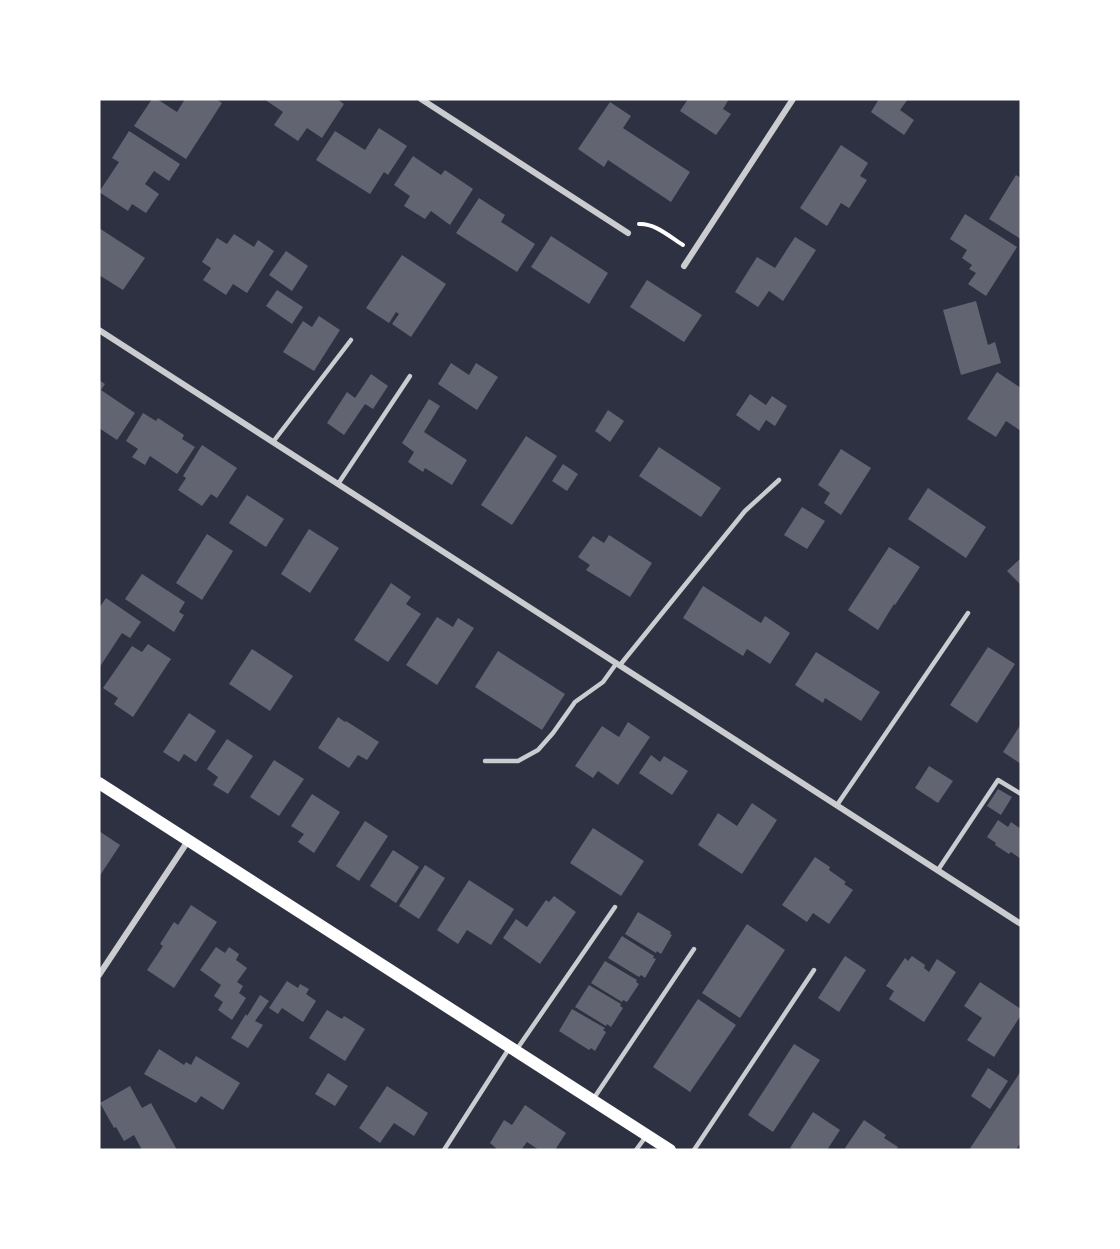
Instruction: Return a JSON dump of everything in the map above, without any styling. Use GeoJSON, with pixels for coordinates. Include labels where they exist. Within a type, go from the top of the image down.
{"type":"FeatureCollection","features":[{"type":"Feature","properties":{"kind":"main road"},"geometry":{"type":"LineString","coordinates":[[99,783],[670,1150]]}},
{"type":"Feature","properties":{"kind":"street"},"geometry":{"type":"LineString","coordinates":[[421,99],[628,233]]}},
{"type":"Feature","properties":{"kind":"street"},"geometry":{"type":"LineString","coordinates":[[684,266],[793,99]]}},
{"type":"Feature","properties":{"kind":"street"},"geometry":{"type":"LineString","coordinates":[[99,330],[1021,924]]}},
{"type":"Feature","properties":{"kind":"street"},"geometry":{"type":"LineString","coordinates":[[99,975],[188,840]]}},
{"type":"Feature","properties":{"kind":"lane"},"geometry":{"type":"LineString","coordinates":[[273,442],[351,340]]}},
{"type":"Feature","properties":{"kind":"lane"},"geometry":{"type":"LineString","coordinates":[[338,484],[410,376]]}},
{"type":"Feature","properties":{"kind":"lane"},"geometry":{"type":"LineString","coordinates":[[485,761],[518,761],[538,750],[575,702],[603,682],[745,511],[779,480]]}},
{"type":"Feature","properties":{"kind":"lane"},"geometry":{"type":"LineString","coordinates":[[837,805],[968,613]]}},
{"type":"Feature","properties":{"kind":"lane"},"geometry":{"type":"LineString","coordinates":[[938,870],[998,780],[1021,794]]}},
{"type":"Feature","properties":{"kind":"lane"},"geometry":{"type":"LineString","coordinates":[[444,1150],[615,907]]}},
{"type":"Feature","properties":{"kind":"lane"},"geometry":{"type":"LineString","coordinates":[[592,1100],[694,949]]}},
{"type":"Feature","properties":{"kind":"lane"},"geometry":{"type":"LineString","coordinates":[[694,1150],[814,970]]}},
{"type":"Feature","properties":{"kind":"lane"},"geometry":{"type":"LineString","coordinates":[[636,1150],[647,1135]]}},
{"type":"Feature","properties":{"kind":"path"},"geometry":{"type":"LineString","coordinates":[[628,233],[640,223],[650,225],[693,252]]}},
{"type":"Feature","properties":{"kind":"building"},"geometry":{"type":"Polygon","coordinates":[[[152,99],[157,99],[177,112],[185,99],[216,99],[222,103],[186,159],[134,126],[152,99]]]}},
{"type":"Feature","properties":{"kind":"building"},"geometry":{"type":"Polygon","coordinates":[[[264,99],[337,99],[344,104],[322,138],[307,128],[298,141],[274,125],[283,112],[264,99]]]}},
{"type":"Feature","properties":{"kind":"building"},"geometry":{"type":"Polygon","coordinates":[[[688,99],[729,99],[723,109],[731,114],[716,135],[680,111],[688,99]]]}},
{"type":"Feature","properties":{"kind":"building"},"geometry":{"type":"Polygon","coordinates":[[[879,99],[908,99],[900,110],[914,120],[904,135],[871,112],[879,99]]]}},
{"type":"Feature","properties":{"kind":"building"},"geometry":{"type":"Polygon","coordinates":[[[610,102],[631,116],[623,128],[690,172],[671,202],[608,160],[604,167],[578,149],[610,102]]]}},
{"type":"Feature","properties":{"kind":"building"},"geometry":{"type":"Polygon","coordinates":[[[379,128],[407,146],[388,175],[384,172],[370,194],[316,160],[335,131],[365,150],[379,128]]]}},
{"type":"Feature","properties":{"kind":"building"},"geometry":{"type":"Polygon","coordinates":[[[129,131],[180,164],[169,181],[154,171],[145,184],[159,194],[146,213],[132,204],[128,211],[99,192],[119,162],[112,158],[129,131]]]}},
{"type":"Feature","properties":{"kind":"building"},"geometry":{"type":"Polygon","coordinates":[[[841,145],[868,163],[860,176],[867,180],[849,208],[841,203],[827,226],[800,208],[841,145]]]}},
{"type":"Feature","properties":{"kind":"building"},"geometry":{"type":"Polygon","coordinates":[[[413,156],[441,175],[445,170],[473,189],[450,225],[431,211],[425,219],[404,206],[410,196],[394,185],[413,156]]]}},
{"type":"Feature","properties":{"kind":"building"},"geometry":{"type":"Polygon","coordinates":[[[1016,175],[1021,178],[1021,239],[989,219],[1016,175]]]}},
{"type":"Feature","properties":{"kind":"building"},"geometry":{"type":"Polygon","coordinates":[[[479,198],[505,215],[501,222],[535,244],[517,272],[456,233],[479,198]]]}},
{"type":"Feature","properties":{"kind":"building"},"geometry":{"type":"Polygon","coordinates":[[[965,214],[1017,247],[986,296],[968,284],[976,273],[969,269],[972,265],[962,258],[967,250],[950,239],[965,214]]]}},
{"type":"Feature","properties":{"kind":"building"},"geometry":{"type":"Polygon","coordinates":[[[99,228],[145,258],[123,290],[99,275],[99,228]]]}},
{"type":"Feature","properties":{"kind":"building"},"geometry":{"type":"Polygon","coordinates":[[[234,234],[254,247],[258,240],[274,251],[247,293],[233,284],[226,295],[203,280],[211,268],[202,262],[217,238],[227,244],[234,234]]]}},
{"type":"Feature","properties":{"kind":"building"},"geometry":{"type":"Polygon","coordinates":[[[551,236],[608,273],[589,304],[531,267],[551,236]]]}},
{"type":"Feature","properties":{"kind":"building"},"geometry":{"type":"Polygon","coordinates":[[[795,237],[816,250],[783,301],[769,291],[758,307],[735,292],[757,257],[775,268],[795,237]]]}},
{"type":"Feature","properties":{"kind":"building"},"geometry":{"type":"Polygon","coordinates":[[[286,251],[308,266],[292,291],[269,275],[286,251]]]}},
{"type":"Feature","properties":{"kind":"building"},"geometry":{"type":"Polygon","coordinates":[[[402,255],[446,284],[411,337],[392,324],[399,314],[396,312],[389,323],[366,308],[402,255]]]}},
{"type":"Feature","properties":{"kind":"building"},"geometry":{"type":"Polygon","coordinates":[[[647,280],[702,315],[684,342],[630,307],[647,280]]]}},
{"type":"Feature","properties":{"kind":"building"},"geometry":{"type":"Polygon","coordinates":[[[277,290],[303,307],[292,324],[266,306],[277,290]]]}},
{"type":"Feature","properties":{"kind":"building"},"geometry":{"type":"Polygon","coordinates":[[[976,301],[988,345],[995,342],[1001,363],[961,375],[943,310],[976,301]]]}},
{"type":"Feature","properties":{"kind":"building"},"geometry":{"type":"Polygon","coordinates":[[[319,316],[340,330],[314,371],[283,352],[303,321],[312,327],[319,316]]]}},
{"type":"Feature","properties":{"kind":"building"},"geometry":{"type":"Polygon","coordinates":[[[451,363],[469,375],[476,363],[498,377],[477,410],[438,384],[451,363]]]}},
{"type":"Feature","properties":{"kind":"building"},"geometry":{"type":"Polygon","coordinates":[[[997,372],[1021,388],[1021,431],[1006,421],[996,437],[967,419],[997,372]]]}},
{"type":"Feature","properties":{"kind":"building"},"geometry":{"type":"Polygon","coordinates":[[[371,374],[388,386],[373,409],[365,404],[344,435],[327,423],[347,392],[355,398],[371,374]]]}},
{"type":"Feature","properties":{"kind":"building"},"geometry":{"type":"Polygon","coordinates":[[[99,380],[105,384],[101,390],[135,413],[117,440],[99,428],[99,380]]]}},
{"type":"Feature","properties":{"kind":"building"},"geometry":{"type":"Polygon","coordinates":[[[750,394],[766,405],[772,396],[787,406],[775,426],[766,420],[759,431],[736,415],[750,394]]]}},
{"type":"Feature","properties":{"kind":"building"},"geometry":{"type":"Polygon","coordinates":[[[429,399],[440,406],[424,432],[467,460],[452,485],[425,468],[423,472],[408,462],[414,452],[402,443],[429,399]]]}},
{"type":"Feature","properties":{"kind":"building"},"geometry":{"type":"Polygon","coordinates":[[[608,410],[624,421],[610,442],[595,431],[608,410]]]}},
{"type":"Feature","properties":{"kind":"building"},"geometry":{"type":"Polygon","coordinates":[[[143,413],[156,421],[158,418],[184,435],[182,439],[195,447],[177,474],[150,456],[145,465],[132,457],[138,449],[126,441],[143,413]]]}},
{"type":"Feature","properties":{"kind":"building"},"geometry":{"type":"Polygon","coordinates":[[[526,436],[557,456],[512,525],[481,505],[526,436]]]}},
{"type":"Feature","properties":{"kind":"building"},"geometry":{"type":"Polygon","coordinates":[[[202,445],[237,468],[217,498],[211,494],[202,506],[178,490],[186,478],[183,476],[202,445]]]}},
{"type":"Feature","properties":{"kind":"building"},"geometry":{"type":"Polygon","coordinates":[[[659,447],[721,488],[701,517],[639,476],[659,447]]]}},
{"type":"Feature","properties":{"kind":"building"},"geometry":{"type":"Polygon","coordinates":[[[841,449],[871,468],[841,515],[824,503],[830,493],[818,485],[841,449]]]}},
{"type":"Feature","properties":{"kind":"building"},"geometry":{"type":"Polygon","coordinates":[[[563,464],[578,474],[567,491],[552,481],[563,464]]]}},
{"type":"Feature","properties":{"kind":"building"},"geometry":{"type":"Polygon","coordinates":[[[928,488],[986,527],[966,558],[908,519],[928,488]]]}},
{"type":"Feature","properties":{"kind":"building"},"geometry":{"type":"Polygon","coordinates":[[[247,495],[284,519],[266,547],[229,523],[247,495]]]}},
{"type":"Feature","properties":{"kind":"building"},"geometry":{"type":"Polygon","coordinates":[[[802,507],[825,521],[807,549],[784,535],[802,507]]]}},
{"type":"Feature","properties":{"kind":"building"},"geometry":{"type":"Polygon","coordinates":[[[309,529],[339,548],[310,593],[281,574],[309,529]]]}},
{"type":"Feature","properties":{"kind":"building"},"geometry":{"type":"Polygon","coordinates":[[[207,534],[233,551],[202,600],[176,583],[207,534]]]}},
{"type":"Feature","properties":{"kind":"building"},"geometry":{"type":"Polygon","coordinates":[[[609,535],[652,563],[630,597],[586,570],[590,565],[578,557],[593,536],[604,543],[609,535]]]}},
{"type":"Feature","properties":{"kind":"building"},"geometry":{"type":"Polygon","coordinates":[[[889,547],[920,567],[878,630],[848,610],[889,547]]]}},
{"type":"Feature","properties":{"kind":"building"},"geometry":{"type":"Polygon","coordinates":[[[1021,558],[1021,585],[1007,571],[1021,558]]]}},
{"type":"Feature","properties":{"kind":"building"},"geometry":{"type":"Polygon","coordinates":[[[142,574],[185,602],[179,612],[184,615],[174,632],[125,599],[142,574]]]}},
{"type":"Feature","properties":{"kind":"building"},"geometry":{"type":"Polygon","coordinates":[[[391,583],[411,597],[406,604],[421,614],[388,662],[354,640],[391,583]]]}},
{"type":"Feature","properties":{"kind":"building"},"geometry":{"type":"Polygon","coordinates":[[[703,586],[761,623],[765,616],[790,633],[770,664],[747,649],[743,656],[683,618],[703,586]]]}},
{"type":"Feature","properties":{"kind":"building"},"geometry":{"type":"Polygon","coordinates":[[[106,598],[141,622],[130,638],[122,633],[99,668],[99,608],[106,598]]]}},
{"type":"Feature","properties":{"kind":"building"},"geometry":{"type":"Polygon","coordinates":[[[437,617],[453,627],[458,618],[474,628],[437,685],[406,665],[437,617]]]}},
{"type":"Feature","properties":{"kind":"building"},"geometry":{"type":"Polygon","coordinates":[[[148,644],[171,659],[133,717],[114,704],[118,698],[103,688],[132,646],[142,652],[148,644]]]}},
{"type":"Feature","properties":{"kind":"building"},"geometry":{"type":"Polygon","coordinates":[[[988,647],[1015,664],[977,723],[950,705],[988,647]]]}},
{"type":"Feature","properties":{"kind":"building"},"geometry":{"type":"Polygon","coordinates":[[[252,649],[293,676],[270,711],[229,684],[252,649]]]}},
{"type":"Feature","properties":{"kind":"building"},"geometry":{"type":"Polygon","coordinates":[[[498,651],[565,694],[542,730],[475,687],[498,651]]]}},
{"type":"Feature","properties":{"kind":"building"},"geometry":{"type":"Polygon","coordinates":[[[816,652],[880,692],[861,721],[825,698],[823,703],[795,685],[816,652]]]}},
{"type":"Feature","properties":{"kind":"building"},"geometry":{"type":"Polygon","coordinates":[[[189,713],[216,731],[196,762],[184,754],[179,762],[163,752],[189,713]]]}},
{"type":"Feature","properties":{"kind":"building"},"geometry":{"type":"Polygon","coordinates":[[[338,717],[379,742],[367,760],[358,755],[349,768],[318,748],[338,717]]]}},
{"type":"Feature","properties":{"kind":"building"},"geometry":{"type":"Polygon","coordinates":[[[628,722],[650,737],[618,785],[598,771],[593,778],[575,766],[602,726],[619,737],[628,722]]]}},
{"type":"Feature","properties":{"kind":"building"},"geometry":{"type":"Polygon","coordinates":[[[1021,724],[1021,764],[1003,752],[1021,724]]]}},
{"type":"Feature","properties":{"kind":"building"},"geometry":{"type":"Polygon","coordinates":[[[227,739],[253,756],[228,794],[213,785],[218,777],[207,769],[227,739]]]}},
{"type":"Feature","properties":{"kind":"building"},"geometry":{"type":"Polygon","coordinates":[[[651,755],[660,762],[664,756],[688,771],[672,795],[639,773],[651,755]]]}},
{"type":"Feature","properties":{"kind":"building"},"geometry":{"type":"Polygon","coordinates":[[[274,760],[304,779],[279,816],[250,797],[274,760]]]}},
{"type":"Feature","properties":{"kind":"building"},"geometry":{"type":"Polygon","coordinates":[[[929,766],[953,781],[938,803],[915,788],[929,766]]]}},
{"type":"Feature","properties":{"kind":"building"},"geometry":{"type":"Polygon","coordinates":[[[998,789],[1012,797],[1001,815],[987,806],[998,789]]]}},
{"type":"Feature","properties":{"kind":"building"},"geometry":{"type":"Polygon","coordinates":[[[312,794],[340,812],[314,853],[298,842],[304,834],[291,826],[312,794]]]}},
{"type":"Feature","properties":{"kind":"building"},"geometry":{"type":"Polygon","coordinates":[[[752,803],[777,820],[742,874],[698,845],[718,813],[737,826],[752,803]]]}},
{"type":"Feature","properties":{"kind":"building"},"geometry":{"type":"Polygon","coordinates":[[[998,820],[1008,827],[1011,822],[1021,829],[1021,859],[995,845],[996,843],[987,837],[998,820]]]}},
{"type":"Feature","properties":{"kind":"building"},"geometry":{"type":"Polygon","coordinates":[[[365,821],[388,836],[359,881],[336,866],[365,821]]]}},
{"type":"Feature","properties":{"kind":"building"},"geometry":{"type":"Polygon","coordinates":[[[593,828],[644,861],[621,896],[570,863],[593,828]]]}},
{"type":"Feature","properties":{"kind":"building"},"geometry":{"type":"Polygon","coordinates":[[[99,831],[120,845],[99,877],[99,831]]]}},
{"type":"Feature","properties":{"kind":"building"},"geometry":{"type":"Polygon","coordinates":[[[393,850],[419,867],[396,903],[370,886],[393,850]]]}},
{"type":"Feature","properties":{"kind":"building"},"geometry":{"type":"Polygon","coordinates":[[[815,857],[830,867],[829,870],[853,890],[829,924],[813,913],[807,922],[782,905],[815,857]]]}},
{"type":"Feature","properties":{"kind":"building"},"geometry":{"type":"Polygon","coordinates":[[[425,865],[445,878],[419,919],[399,906],[425,865]]]}},
{"type":"Feature","properties":{"kind":"building"},"geometry":{"type":"Polygon","coordinates":[[[469,880],[514,909],[491,945],[467,930],[458,944],[437,930],[469,880]]]}},
{"type":"Feature","properties":{"kind":"building"},"geometry":{"type":"Polygon","coordinates":[[[554,896],[576,912],[540,964],[503,938],[516,919],[527,927],[546,900],[549,902],[554,896]]]}},
{"type":"Feature","properties":{"kind":"building"},"geometry":{"type":"Polygon","coordinates":[[[191,905],[217,922],[174,988],[147,970],[163,946],[160,944],[174,922],[178,925],[191,905]]]}},
{"type":"Feature","properties":{"kind":"building"},"geometry":{"type":"Polygon","coordinates":[[[638,912],[671,932],[672,935],[661,954],[625,934],[638,912]]]}},
{"type":"Feature","properties":{"kind":"building"},"geometry":{"type":"Polygon","coordinates":[[[747,924],[785,950],[740,1018],[702,993],[747,924]]]}},
{"type":"Feature","properties":{"kind":"building"},"geometry":{"type":"Polygon","coordinates":[[[622,936],[656,959],[645,978],[641,975],[639,977],[608,958],[622,936]]]}},
{"type":"Feature","properties":{"kind":"building"},"geometry":{"type":"Polygon","coordinates":[[[216,947],[225,953],[229,947],[239,954],[236,960],[247,968],[237,982],[243,986],[239,993],[246,998],[232,1020],[218,1010],[223,1002],[214,996],[221,985],[200,970],[216,947]]]}},
{"type":"Feature","properties":{"kind":"building"},"geometry":{"type":"Polygon","coordinates":[[[845,956],[866,970],[839,1012],[818,998],[845,956]]]}},
{"type":"Feature","properties":{"kind":"building"},"geometry":{"type":"Polygon","coordinates":[[[912,956],[925,965],[924,968],[929,972],[937,959],[956,972],[924,1022],[889,999],[894,991],[886,986],[905,958],[908,961],[912,956]]]}},
{"type":"Feature","properties":{"kind":"building"},"geometry":{"type":"Polygon","coordinates":[[[605,961],[637,980],[639,984],[627,1002],[623,1000],[622,1002],[591,983],[605,961]]]}},
{"type":"Feature","properties":{"kind":"building"},"geometry":{"type":"Polygon","coordinates":[[[287,981],[298,988],[300,984],[309,989],[306,994],[316,1001],[303,1022],[282,1008],[278,1014],[269,1008],[287,981]]]}},
{"type":"Feature","properties":{"kind":"building"},"geometry":{"type":"Polygon","coordinates":[[[980,982],[1021,1009],[1021,1015],[994,1057],[967,1040],[982,1018],[964,1006],[980,982]]]}},
{"type":"Feature","properties":{"kind":"building"},"geometry":{"type":"Polygon","coordinates":[[[589,985],[621,1004],[623,1008],[611,1027],[575,1007],[589,985]]]}},
{"type":"Feature","properties":{"kind":"building"},"geometry":{"type":"Polygon","coordinates":[[[260,995],[269,1001],[255,1021],[263,1025],[248,1048],[231,1038],[260,995]]]}},
{"type":"Feature","properties":{"kind":"building"},"geometry":{"type":"Polygon","coordinates":[[[698,999],[736,1025],[690,1092],[653,1067],[698,999]]]}},
{"type":"Feature","properties":{"kind":"building"},"geometry":{"type":"Polygon","coordinates":[[[572,1009],[605,1028],[603,1030],[606,1032],[595,1051],[591,1048],[589,1050],[559,1031],[572,1009]]]}},
{"type":"Feature","properties":{"kind":"building"},"geometry":{"type":"Polygon","coordinates":[[[327,1010],[342,1019],[344,1016],[365,1029],[345,1061],[309,1038],[327,1010]]]}},
{"type":"Feature","properties":{"kind":"building"},"geometry":{"type":"Polygon","coordinates":[[[794,1044],[820,1060],[773,1132],[748,1115],[794,1044]]]}},
{"type":"Feature","properties":{"kind":"building"},"geometry":{"type":"Polygon","coordinates":[[[159,1049],[184,1065],[186,1062],[191,1065],[196,1056],[240,1083],[223,1110],[201,1096],[196,1103],[144,1074],[159,1049]]]}},
{"type":"Feature","properties":{"kind":"building"},"geometry":{"type":"Polygon","coordinates":[[[988,1068],[1008,1081],[990,1109],[971,1096],[988,1068]]]}},
{"type":"Feature","properties":{"kind":"building"},"geometry":{"type":"Polygon","coordinates":[[[1021,1071],[1021,1142],[1016,1150],[969,1150],[1021,1071]]]}},
{"type":"Feature","properties":{"kind":"building"},"geometry":{"type":"Polygon","coordinates":[[[328,1073],[348,1086],[335,1106],[315,1094],[328,1073]]]}},
{"type":"Feature","properties":{"kind":"building"},"geometry":{"type":"Polygon","coordinates":[[[130,1086],[142,1108],[151,1103],[177,1150],[142,1150],[134,1135],[124,1141],[116,1127],[114,1128],[100,1103],[130,1086]]]}},
{"type":"Feature","properties":{"kind":"building"},"geometry":{"type":"Polygon","coordinates":[[[387,1086],[428,1113],[414,1136],[394,1123],[380,1143],[359,1128],[387,1086]]]}},
{"type":"Feature","properties":{"kind":"building"},"geometry":{"type":"Polygon","coordinates":[[[525,1105],[566,1133],[555,1150],[539,1150],[527,1142],[521,1150],[496,1150],[490,1143],[504,1120],[512,1125],[525,1105]]]}},
{"type":"Feature","properties":{"kind":"building"},"geometry":{"type":"Polygon","coordinates":[[[813,1112],[840,1130],[827,1150],[790,1148],[813,1112]]]}},
{"type":"Feature","properties":{"kind":"building"},"geometry":{"type":"Polygon","coordinates":[[[864,1120],[886,1135],[884,1138],[898,1147],[896,1150],[847,1150],[845,1148],[864,1120]]]}}]}
